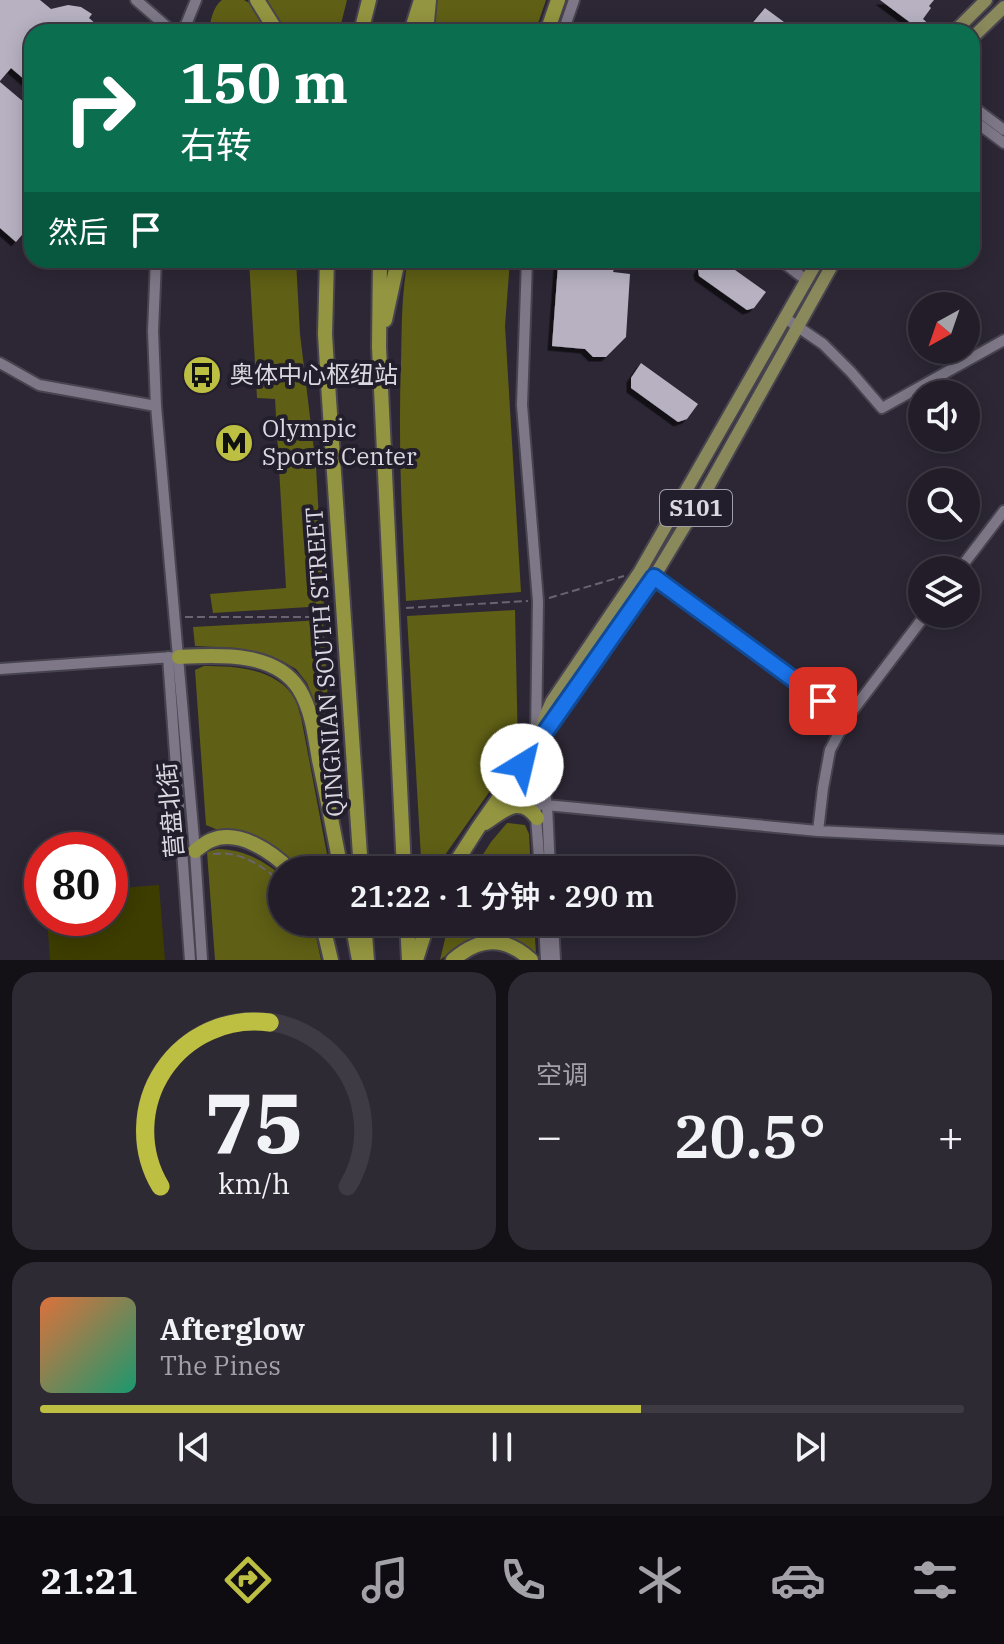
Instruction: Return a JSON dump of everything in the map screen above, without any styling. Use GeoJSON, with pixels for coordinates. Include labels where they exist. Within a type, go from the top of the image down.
{"type":"FeatureCollection","features":[{"type":"Feature","properties":{"kind":"highway"},"geometry":{"type":"LineString","coordinates":[[257,0],[272,24]]}},
{"type":"Feature","properties":{"kind":"highway"},"geometry":{"type":"LineString","coordinates":[[363,24],[369,0]]}},
{"type":"Feature","properties":{"kind":"highway"},"geometry":{"type":"LineString","coordinates":[[414,24],[421,0]]}},
{"type":"Feature","properties":{"kind":"highway"},"geometry":{"type":"LineString","coordinates":[[427,24],[429,0]]}},
{"type":"Feature","properties":{"kind":"highway"},"geometry":{"type":"LineString","coordinates":[[550,24],[558,0]]}},
{"type":"Feature","properties":{"kind":"highway"},"geometry":{"type":"LineString","coordinates":[[318,268],[325,334]]}},
{"type":"Feature","properties":{"kind":"highway","name":"QINGNIAN SOUTH STREET"},"geometry":{"type":"LineString","coordinates":[[327,268],[325,334],[360,856]]}},
{"type":"Feature","properties":{"kind":"highway"},"geometry":{"type":"LineString","coordinates":[[380,268],[379,347],[403,856]]}},
{"type":"Feature","properties":{"kind":"highway"},"geometry":{"type":"LineString","coordinates":[[379,347],[396,268]]}},
{"type":"Feature","properties":{"kind":"highway"},"geometry":{"type":"LineString","coordinates":[[174,657],[212,655],[244,658],[271,666],[293,681],[312,724],[338,856]]}},
{"type":"Feature","properties":{"kind":"highway"},"geometry":{"type":"LineString","coordinates":[[460,856],[537,744]]}},
{"type":"Feature","properties":{"kind":"highway"},"geometry":{"type":"LineString","coordinates":[[478,828],[508,808],[524,806],[540,809]]}},
{"type":"Feature","properties":{"kind":"highway"},"geometry":{"type":"LineString","coordinates":[[195,854],[215,838],[238,839],[259,847],[271,856]]}},
{"type":"Feature","properties":{"kind":"highway"},"geometry":{"type":"LineString","coordinates":[[325,936],[331,960]]}},
{"type":"Feature","properties":{"kind":"highway"},"geometry":{"type":"LineString","coordinates":[[355,936],[359,960]]}},
{"type":"Feature","properties":{"kind":"highway"},"geometry":{"type":"LineString","coordinates":[[365,936],[367,960]]}},
{"type":"Feature","properties":{"kind":"highway"},"geometry":{"type":"LineString","coordinates":[[408,936],[409,960]]}},
{"type":"Feature","properties":{"kind":"highway"},"geometry":{"type":"LineString","coordinates":[[416,960],[424,936]]}},
{"type":"Feature","properties":{"kind":"highway"},"geometry":{"type":"LineString","coordinates":[[453,960],[469,948],[497,942],[518,949],[531,960]]}},
{"type":"Feature","properties":{"kind":"main road"},"geometry":{"type":"LineString","coordinates":[[962,24],[986,0]]}},
{"type":"Feature","properties":{"kind":"main road"},"geometry":{"type":"LineString","coordinates":[[980,30],[1004,7]]}},
{"type":"Feature","properties":{"kind":"main road","name":"S101"},"geometry":{"type":"LineString","coordinates":[[537,744],[552,701],[640,571],[813,268]]}},
{"type":"Feature","properties":{"kind":"main road","name":"S101"},"geometry":{"type":"LineString","coordinates":[[537,744],[654,577],[831,268]]}},
{"type":"Feature","properties":{"kind":"street"},"geometry":{"type":"LineString","coordinates":[[136,0],[164,24]]}},
{"type":"Feature","properties":{"kind":"street"},"geometry":{"type":"LineString","coordinates":[[186,24],[196,0]]}},
{"type":"Feature","properties":{"kind":"street"},"geometry":{"type":"LineString","coordinates":[[566,24],[574,0]]}},
{"type":"Feature","properties":{"kind":"street"},"geometry":{"type":"LineString","coordinates":[[980,112],[1004,130]]}},
{"type":"Feature","properties":{"kind":"street"},"geometry":{"type":"LineString","coordinates":[[980,125],[1004,143]]}},
{"type":"Feature","properties":{"kind":"street"},"geometry":{"type":"LineString","coordinates":[[0,669],[174,657],[176,617],[156,406],[153,331],[156,268]]}},
{"type":"Feature","properties":{"kind":"street"},"geometry":{"type":"LineString","coordinates":[[527,268],[522,405],[538,601],[540,856]]}},
{"type":"Feature","properties":{"kind":"street"},"geometry":{"type":"LineString","coordinates":[[790,268],[806,280]]}},
{"type":"Feature","properties":{"kind":"street"},"geometry":{"type":"LineString","coordinates":[[785,318],[823,344],[882,408],[1004,340]]}},
{"type":"Feature","properties":{"kind":"street"},"geometry":{"type":"LineString","coordinates":[[0,363],[39,385],[156,406]]}},
{"type":"Feature","properties":{"kind":"street"},"geometry":{"type":"LineString","coordinates":[[970,556],[1004,511]]}},
{"type":"Feature","properties":{"kind":"street"},"geometry":{"type":"LineString","coordinates":[[640,571],[654,577],[847,718]]}},
{"type":"Feature","properties":{"kind":"street"},"geometry":{"type":"LineString","coordinates":[[818,831],[830,750],[847,718],[915,628]]}},
{"type":"Feature","properties":{"kind":"street","name":"营盘北街"},"geometry":{"type":"LineString","coordinates":[[174,657],[195,854],[202,960]]}},
{"type":"Feature","properties":{"kind":"street","name":"营盘北街"},"geometry":{"type":"LineString","coordinates":[[174,657],[190,960]]}},
{"type":"Feature","properties":{"kind":"street"},"geometry":{"type":"LineString","coordinates":[[540,809],[818,831],[1004,840]]}},
{"type":"Feature","properties":{"kind":"street"},"geometry":{"type":"LineString","coordinates":[[540,809],[548,856]]}},
{"type":"Feature","properties":{"kind":"street"},"geometry":{"type":"LineString","coordinates":[[545,936],[546,960]]}},
{"type":"Feature","properties":{"kind":"street"},"geometry":{"type":"LineString","coordinates":[[554,936],[555,960]]}},
{"type":"Feature","properties":{"kind":"path"},"geometry":{"type":"LineString","coordinates":[[406,608],[538,601],[640,571]]}},
{"type":"Feature","properties":{"kind":"path"},"geometry":{"type":"LineString","coordinates":[[176,617],[324,617]]}},
{"type":"Feature","properties":{"kind":"path"},"geometry":{"type":"LineString","coordinates":[[195,854],[222,853],[243,857],[268,870]]}},
{"type":"Feature","properties":{"kind":"shaded area"},"geometry":{"type":"Polygon","coordinates":[[[222,0],[244,0],[251,4],[263,24],[210,24],[222,0]]]}},
{"type":"Feature","properties":{"kind":"shaded area"},"geometry":{"type":"Polygon","coordinates":[[[264,0],[347,0],[341,24],[279,24],[264,0]]]}},
{"type":"Feature","properties":{"kind":"shaded area"},"geometry":{"type":"Polygon","coordinates":[[[435,0],[546,0],[538,24],[435,24],[435,0]]]}},
{"type":"Feature","properties":{"kind":"shaded area"},"geometry":{"type":"Polygon","coordinates":[[[249,268],[296,268],[300,334],[316,467],[324,606],[213,613],[210,594],[286,588],[275,399],[257,398],[249,268]]]}},
{"type":"Feature","properties":{"kind":"shaded area"},"geometry":{"type":"Polygon","coordinates":[[[407,268],[509,268],[505,326],[521,592],[406,601],[400,423],[407,268]]]}},
{"type":"Feature","properties":{"kind":"shaded area"},"geometry":{"type":"Polygon","coordinates":[[[515,610],[518,751],[444,856],[421,856],[407,616],[515,610]]]}},
{"type":"Feature","properties":{"kind":"shaded area"},"geometry":{"type":"Polygon","coordinates":[[[323,620],[333,782],[318,710],[307,683],[296,669],[266,655],[236,648],[195,646],[193,627],[323,620]]]}},
{"type":"Feature","properties":{"kind":"shaded area"},"geometry":{"type":"Polygon","coordinates":[[[204,666],[255,671],[278,681],[295,699],[327,856],[277,856],[253,839],[206,825],[195,670],[204,666]]]}},
{"type":"Feature","properties":{"kind":"shaded area"},"geometry":{"type":"Polygon","coordinates":[[[507,823],[525,825],[529,834],[530,856],[482,856],[507,823]]]}},
{"type":"Feature","properties":{"kind":"shaded area"},"geometry":{"type":"Polygon","coordinates":[[[217,849],[235,851],[268,866],[268,936],[316,936],[321,960],[215,960],[207,852],[217,849]]]}},
{"type":"Feature","properties":{"kind":"shaded area"},"geometry":{"type":"Polygon","coordinates":[[[159,885],[165,960],[50,960],[48,936],[128,936],[128,888],[159,885]]]}},
{"type":"Feature","properties":{"kind":"shaded area"},"geometry":{"type":"Polygon","coordinates":[[[446,936],[482,936],[465,942],[440,960],[446,936]]]}},
{"type":"Feature","properties":{"kind":"shaded area"},"geometry":{"type":"Polygon","coordinates":[[[502,936],[535,936],[536,954],[522,945],[502,936]]]}},
{"type":"Feature","properties":{"kind":"building"},"geometry":{"type":"Polygon","coordinates":[[[0,0],[40,0],[51,9],[68,5],[81,7],[92,14],[89,18],[96,24],[24,24],[24,79],[11,68],[0,81],[0,0]]]}},
{"type":"Feature","properties":{"kind":"building"},"geometry":{"type":"Polygon","coordinates":[[[880,0],[934,0],[923,19],[929,24],[912,24],[880,0]]]}},
{"type":"Feature","properties":{"kind":"building"},"geometry":{"type":"Polygon","coordinates":[[[765,8],[784,22],[783,24],[752,24],[765,8]]]}},
{"type":"Feature","properties":{"kind":"building"},"geometry":{"type":"Polygon","coordinates":[[[0,82],[24,102],[24,232],[16,242],[0,228],[0,82]]]}},
{"type":"Feature","properties":{"kind":"building"},"geometry":{"type":"Polygon","coordinates":[[[558,268],[614,269],[613,272],[630,274],[626,337],[606,357],[593,357],[585,349],[552,346],[558,268]]]}},
{"type":"Feature","properties":{"kind":"building"},"geometry":{"type":"Polygon","coordinates":[[[732,268],[766,292],[754,308],[747,310],[699,276],[698,270],[732,268]]]}},
{"type":"Feature","properties":{"kind":"building"},"geometry":{"type":"Polygon","coordinates":[[[641,363],[698,404],[687,419],[678,422],[631,388],[631,378],[641,363]]]}},
{"type":"Feature","properties":{"kind":"place","name":"奥体中心枢纽站"},"geometry":{"type":"Point","coordinates":[202,375]}},
{"type":"Feature","properties":{"kind":"place","name":"Olympic Sports Center"},"geometry":{"type":"Point","coordinates":[234,443]}},
{"type":"Feature","properties":{"kind":"route"},"geometry":{"type":"LineString","coordinates":[[522,765],[654,577],[823,701]]}}]}
